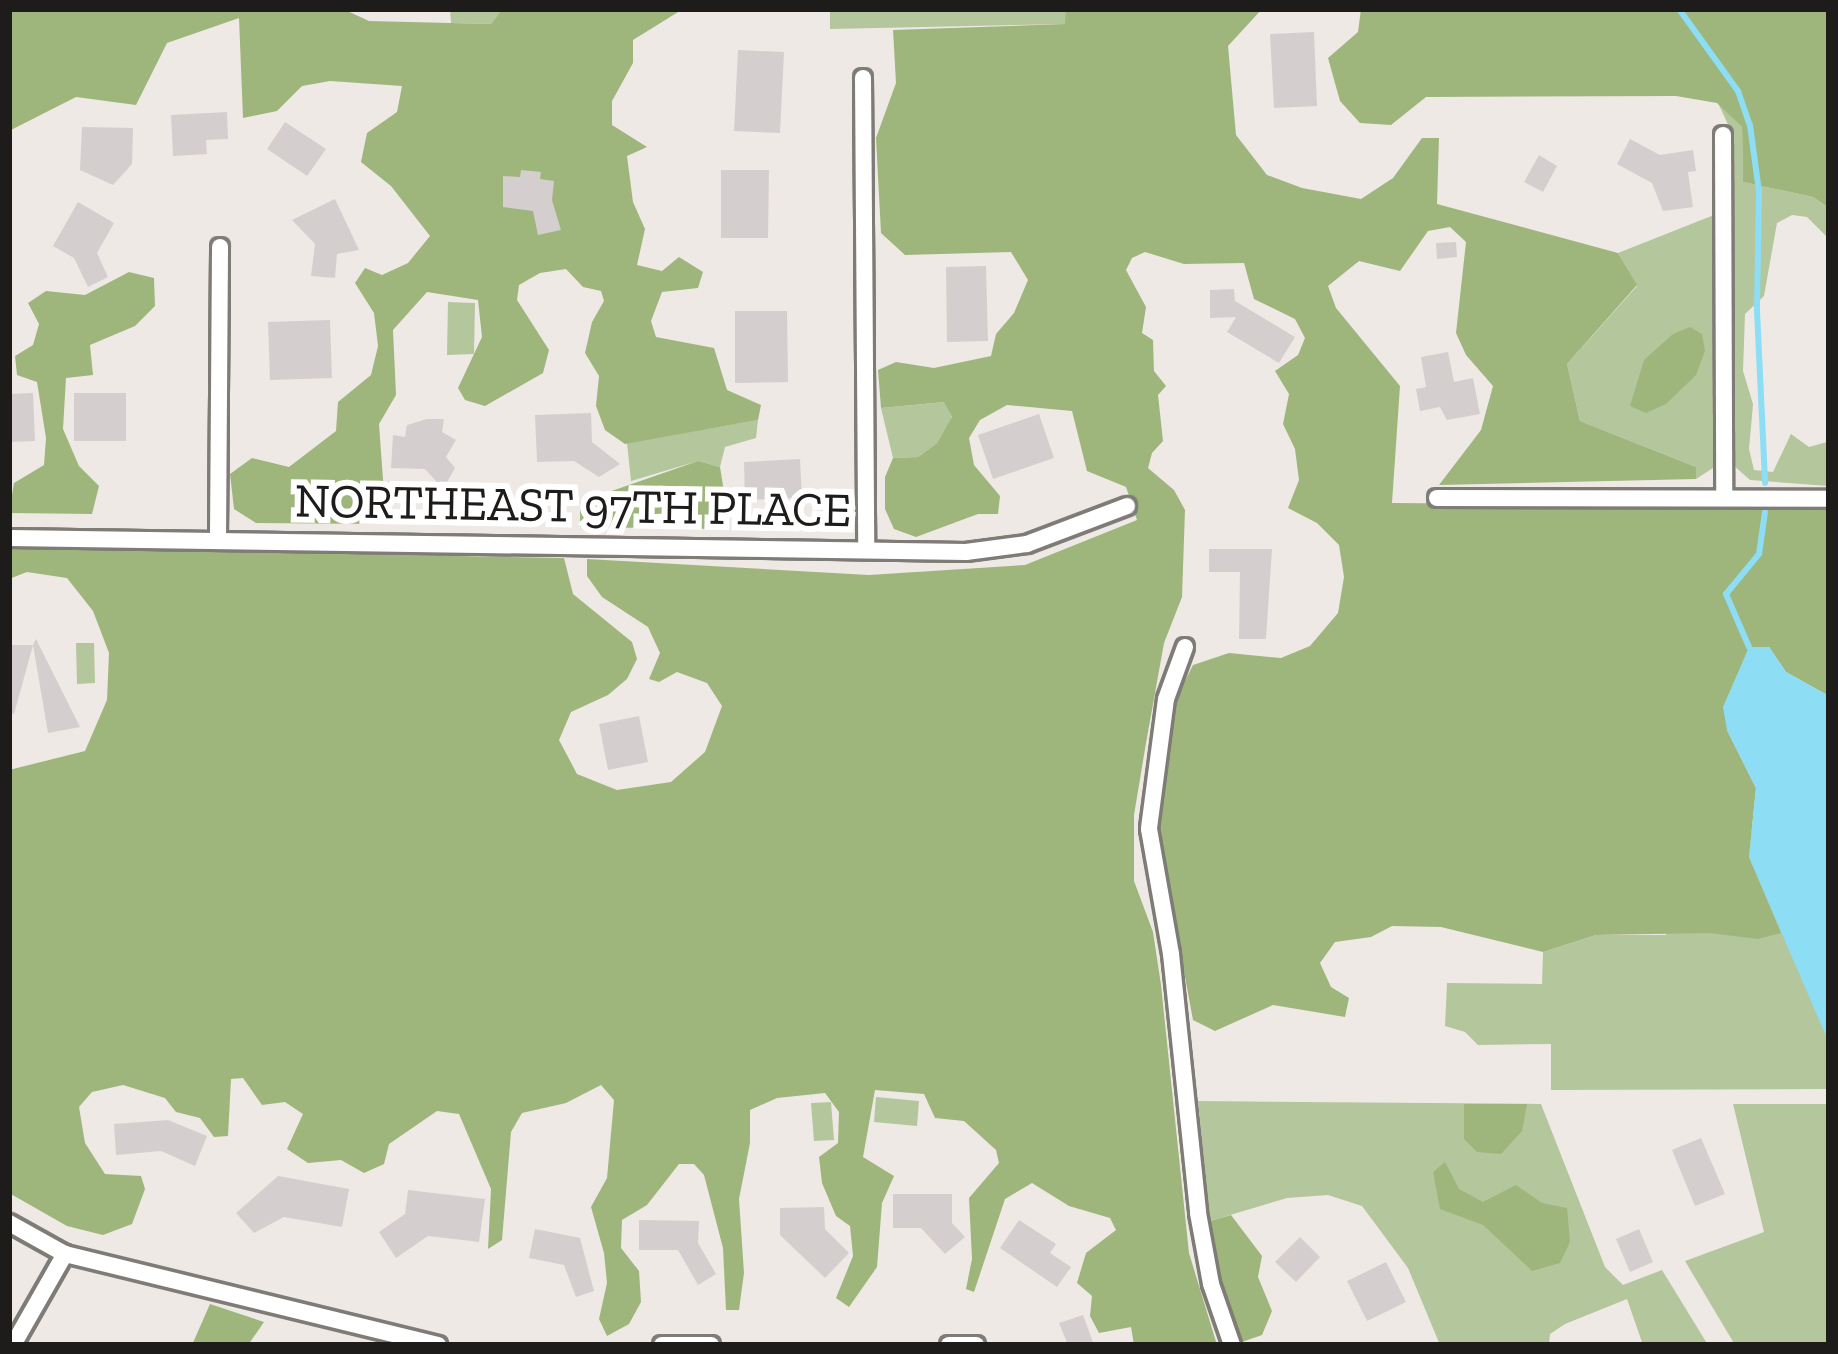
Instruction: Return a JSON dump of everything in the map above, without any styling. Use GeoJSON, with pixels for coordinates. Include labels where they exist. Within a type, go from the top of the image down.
{"type":"FeatureCollection","features":[{"type":"Feature","properties":{"kind":"street"},"geometry":{"type":"LineString","coordinates":[[862,78],[866,549]]}},
{"type":"Feature","properties":{"kind":"street"},"geometry":{"type":"LineString","coordinates":[[1724,135],[1724,496]]}},
{"type":"Feature","properties":{"kind":"street"},"geometry":{"type":"LineString","coordinates":[[218,538],[220,247]]}},
{"type":"Feature","properties":{"kind":"street"},"geometry":{"type":"LineString","coordinates":[[1437,498],[1829,499]]}},
{"type":"Feature","properties":{"kind":"street","name":"NORTHEAST 97TH PLACE"},"geometry":{"type":"LineString","coordinates":[[9,538],[966,552],[1027,544],[1127,506]]}},
{"type":"Feature","properties":{"kind":"street"},"geometry":{"type":"LineString","coordinates":[[1185,647],[1166,700],[1149,829],[1172,954],[1198,1213],[1211,1284],[1232,1345]]}},
{"type":"Feature","properties":{"kind":"street"},"geometry":{"type":"LineString","coordinates":[[9,1223],[65,1254],[438,1345]]}},
{"type":"Feature","properties":{"kind":"street"},"geometry":{"type":"LineString","coordinates":[[14,1345],[65,1254]]}},
{"type":"Feature","properties":{"kind":"street"},"geometry":{"type":"LineString","coordinates":[[949,1345],[962,1341],[976,1345]]}},
{"type":"Feature","properties":{"kind":"street"},"geometry":{"type":"LineString","coordinates":[[662,1345],[711,1345]]}},
{"type":"Feature","properties":{"kind":"green space"},"geometry":{"type":"Polygon","coordinates":[[[9,9],[343,9],[369,21],[491,24],[502,9],[683,9],[633,40],[633,63],[612,101],[612,125],[647,147],[627,156],[633,202],[645,229],[637,265],[662,271],[679,257],[703,272],[698,288],[662,292],[651,321],[656,337],[714,348],[727,390],[761,405],[758,420],[625,444],[605,430],[596,406],[599,376],[585,353],[592,322],[604,301],[601,291],[583,287],[566,269],[540,273],[519,285],[517,300],[549,350],[543,373],[485,406],[465,400],[458,388],[482,337],[478,300],[427,292],[393,330],[396,395],[379,424],[385,507],[380,524],[256,523],[234,509],[230,474],[252,458],[289,467],[336,431],[338,402],[371,375],[378,346],[374,313],[355,283],[365,268],[382,275],[408,263],[430,236],[391,186],[361,162],[367,133],[397,112],[402,86],[330,81],[302,86],[277,111],[243,118],[239,18],[167,43],[136,105],[76,97],[9,131],[9,9]]]}},
{"type":"Feature","properties":{"kind":"green space"},"geometry":{"type":"Polygon","coordinates":[[[450,9],[502,9],[491,24],[451,23],[450,9]]]}},
{"type":"Feature","properties":{"kind":"green space"},"geometry":{"type":"Polygon","coordinates":[[[830,9],[1066,9],[1066,24],[830,29],[830,9]]]}},
{"type":"Feature","properties":{"kind":"green space"},"geometry":{"type":"Polygon","coordinates":[[[1066,9],[1262,9],[1228,46],[1236,135],[1267,175],[1302,188],[1361,199],[1393,178],[1422,138],[1439,138],[1437,204],[1618,253],[1637,285],[1567,364],[1580,421],[1696,467],[1696,479],[1439,485],[1481,430],[1493,386],[1466,355],[1456,333],[1466,242],[1450,227],[1428,231],[1400,271],[1359,261],[1328,286],[1336,308],[1400,386],[1392,503],[1829,506],[1829,696],[1786,672],[1769,647],[1727,730],[1756,788],[1749,857],[1781,933],[1758,939],[1709,933],[1596,935],[1543,952],[1441,927],[1392,926],[1371,937],[1335,942],[1320,963],[1331,987],[1349,998],[1345,1017],[1273,1005],[1215,1031],[1193,1020],[1158,831],[1176,699],[1193,665],[1229,653],[1281,658],[1310,646],[1338,613],[1344,577],[1339,545],[1317,523],[1288,508],[1299,480],[1295,449],[1283,424],[1289,394],[1275,371],[1298,355],[1305,338],[1295,319],[1254,299],[1244,263],[1184,264],[1145,252],[1132,258],[1126,270],[1146,307],[1142,333],[1153,340],[1154,371],[1166,386],[1158,395],[1163,441],[1152,453],[1148,468],[1174,490],[1185,510],[1182,597],[1164,643],[1134,815],[1134,881],[1153,932],[1161,985],[1189,1253],[1217,1345],[1134,1345],[1131,1327],[1099,1333],[1090,1316],[1092,1296],[1077,1283],[1086,1253],[1116,1230],[1110,1218],[1069,1206],[1032,1183],[1005,1199],[974,1292],[966,1289],[972,1259],[969,1198],[999,1163],[996,1150],[964,1121],[935,1118],[924,1094],[875,1090],[863,1157],[894,1176],[882,1203],[877,1267],[849,1307],[836,1298],[853,1256],[850,1226],[836,1216],[822,1183],[819,1157],[838,1143],[839,1112],[825,1093],[777,1098],[750,1110],[750,1143],[739,1199],[744,1273],[739,1310],[726,1310],[723,1248],[704,1175],[694,1164],[679,1164],[647,1205],[622,1220],[621,1248],[639,1271],[641,1302],[629,1324],[607,1336],[599,1319],[607,1283],[604,1253],[591,1207],[607,1178],[614,1100],[601,1085],[566,1103],[522,1113],[511,1132],[502,1240],[488,1249],[491,1189],[459,1114],[437,1111],[389,1144],[384,1164],[364,1173],[341,1160],[308,1163],[287,1149],[303,1114],[285,1102],[262,1105],[243,1078],[231,1079],[228,1136],[214,1137],[200,1118],[176,1112],[165,1098],[123,1085],[92,1092],[79,1107],[85,1143],[105,1174],[141,1176],[145,1189],[132,1224],[103,1235],[67,1226],[9,1193],[9,770],[85,751],[107,700],[109,653],[93,611],[67,578],[27,572],[9,579],[9,547],[564,558],[573,594],[632,642],[637,659],[627,679],[608,695],[571,712],[559,740],[577,774],[617,790],[671,782],[705,752],[722,706],[707,683],[677,672],[659,682],[649,679],[660,653],[648,627],[602,597],[587,576],[587,559],[869,575],[1025,565],[1137,520],[1126,487],[1087,471],[1072,411],[1007,405],[980,420],[969,438],[974,465],[1000,496],[998,514],[978,514],[916,537],[894,529],[885,509],[885,477],[893,458],[918,457],[937,443],[952,417],[944,402],[881,408],[878,370],[896,362],[934,368],[991,356],[996,334],[1014,313],[1028,280],[1011,252],[905,255],[881,233],[876,138],[896,83],[893,30],[1065,24],[1066,9]]]}},
{"type":"Feature","properties":{"kind":"green space"},"geometry":{"type":"Polygon","coordinates":[[[1361,9],[1829,9],[1829,208],[1813,197],[1743,182],[1742,127],[1717,103],[1676,96],[1426,97],[1391,125],[1360,123],[1340,101],[1328,58],[1358,32],[1361,9]]]}},
{"type":"Feature","properties":{"kind":"green space"},"geometry":{"type":"Polygon","coordinates":[[[1718,103],[1742,127],[1743,182],[1813,197],[1829,208],[1829,239],[1807,217],[1792,215],[1777,223],[1764,296],[1745,314],[1743,371],[1753,404],[1749,449],[1754,470],[1773,472],[1791,434],[1809,447],[1827,442],[1829,486],[1750,480],[1732,464],[1732,133],[1718,103]]]}},
{"type":"Feature","properties":{"kind":"green space"},"geometry":{"type":"Polygon","coordinates":[[[1714,215],[1713,468],[1696,479],[1696,467],[1580,421],[1567,364],[1637,286],[1618,253],[1714,215]]]}},
{"type":"Feature","properties":{"kind":"green space"},"geometry":{"type":"Polygon","coordinates":[[[129,272],[154,278],[155,306],[135,326],[90,345],[93,375],[66,378],[63,429],[79,466],[99,486],[92,514],[9,513],[14,483],[44,465],[46,438],[37,382],[17,375],[15,356],[33,345],[39,324],[28,303],[46,291],[85,295],[129,272]]]}},
{"type":"Feature","properties":{"kind":"green space"},"geometry":{"type":"Polygon","coordinates":[[[448,302],[475,303],[474,354],[447,355],[448,302]]]}},
{"type":"Feature","properties":{"kind":"green space"},"geometry":{"type":"Polygon","coordinates":[[[1690,327],[1702,334],[1705,351],[1696,375],[1666,404],[1646,413],[1630,406],[1644,360],[1673,334],[1690,327]]]}},
{"type":"Feature","properties":{"kind":"green space"},"geometry":{"type":"Polygon","coordinates":[[[945,402],[952,418],[937,443],[918,457],[893,458],[881,408],[945,402]]]}},
{"type":"Feature","properties":{"kind":"green space"},"geometry":{"type":"Polygon","coordinates":[[[758,420],[756,438],[725,447],[720,467],[698,461],[631,481],[627,443],[758,420]]]}},
{"type":"Feature","properties":{"kind":"green space"},"geometry":{"type":"Polygon","coordinates":[[[698,461],[720,467],[725,498],[718,529],[580,527],[580,502],[698,461]]]}},
{"type":"Feature","properties":{"kind":"green space"},"geometry":{"type":"Polygon","coordinates":[[[76,643],[94,643],[95,683],[77,684],[76,643]]]}},
{"type":"Feature","properties":{"kind":"green space"},"geometry":{"type":"Polygon","coordinates":[[[1690,671],[1829,1033],[1829,1089],[1551,1090],[1551,1044],[1478,1045],[1465,1032],[1445,1026],[1447,983],[1542,984],[1543,952],[1596,935],[1666,935],[1690,671]]]}},
{"type":"Feature","properties":{"kind":"green space"},"geometry":{"type":"Polygon","coordinates":[[[876,1097],[919,1101],[917,1126],[874,1122],[876,1097]]]}},
{"type":"Feature","properties":{"kind":"green space"},"geometry":{"type":"Polygon","coordinates":[[[1198,1101],[1541,1104],[1605,1267],[1623,1285],[1662,1270],[1708,1345],[1643,1345],[1627,1299],[1565,1324],[1550,1334],[1549,1345],[1440,1345],[1408,1268],[1362,1206],[1328,1195],[1287,1198],[1210,1221],[1198,1101]]]}},
{"type":"Feature","properties":{"kind":"green space"},"geometry":{"type":"Polygon","coordinates":[[[831,1102],[834,1140],[814,1141],[811,1103],[831,1102]]]}},
{"type":"Feature","properties":{"kind":"green space"},"geometry":{"type":"Polygon","coordinates":[[[1464,1104],[1527,1104],[1522,1131],[1501,1154],[1477,1152],[1464,1139],[1464,1104]]]}},
{"type":"Feature","properties":{"kind":"green space"},"geometry":{"type":"Polygon","coordinates":[[[1733,1104],[1829,1104],[1829,1345],[1735,1345],[1685,1261],[1764,1232],[1733,1104]]]}},
{"type":"Feature","properties":{"kind":"green space"},"geometry":{"type":"Polygon","coordinates":[[[1445,1162],[1459,1189],[1483,1202],[1516,1185],[1542,1203],[1567,1208],[1570,1242],[1560,1263],[1532,1271],[1483,1225],[1440,1209],[1433,1172],[1445,1162]]]}},
{"type":"Feature","properties":{"kind":"green space"},"geometry":{"type":"Polygon","coordinates":[[[1231,1215],[1262,1256],[1258,1277],[1272,1311],[1262,1335],[1242,1342],[1223,1290],[1210,1221],[1231,1215]]]}},
{"type":"Feature","properties":{"kind":"green space"},"geometry":{"type":"Polygon","coordinates":[[[210,1304],[264,1322],[248,1345],[192,1345],[210,1304]]]}},
{"type":"Feature","properties":{"kind":"water"},"geometry":{"type":"Polygon","coordinates":[[[1749,647],[1769,647],[1786,672],[1829,696],[1829,1043],[1749,857],[1756,788],[1727,730],[1723,707],[1749,647]]]}},
{"type":"Feature","properties":{"kind":"building"},"geometry":{"type":"Polygon","coordinates":[[[1314,32],[1317,106],[1274,108],[1270,34],[1314,32]]]}},
{"type":"Feature","properties":{"kind":"building"},"geometry":{"type":"Polygon","coordinates":[[[738,50],[784,52],[780,133],[734,131],[738,50]]]}},
{"type":"Feature","properties":{"kind":"building"},"geometry":{"type":"Polygon","coordinates":[[[227,112],[228,139],[206,140],[207,154],[173,156],[171,115],[227,112]]]}},
{"type":"Feature","properties":{"kind":"building"},"geometry":{"type":"Polygon","coordinates":[[[285,122],[326,149],[307,176],[267,149],[285,122]]]}},
{"type":"Feature","properties":{"kind":"building"},"geometry":{"type":"Polygon","coordinates":[[[82,127],[133,128],[132,164],[113,185],[80,170],[82,127]]]}},
{"type":"Feature","properties":{"kind":"building"},"geometry":{"type":"Polygon","coordinates":[[[1630,139],[1660,155],[1693,150],[1696,171],[1688,172],[1693,207],[1663,211],[1652,183],[1617,164],[1630,139]]]}},
{"type":"Feature","properties":{"kind":"building"},"geometry":{"type":"Polygon","coordinates":[[[1539,155],[1557,166],[1543,192],[1524,182],[1539,155]]]}},
{"type":"Feature","properties":{"kind":"building"},"geometry":{"type":"Polygon","coordinates":[[[521,170],[541,172],[540,179],[554,181],[552,200],[561,230],[538,235],[533,211],[503,207],[503,176],[520,177],[521,170]]]}},
{"type":"Feature","properties":{"kind":"building"},"geometry":{"type":"Polygon","coordinates":[[[721,170],[769,170],[768,238],[721,238],[721,170]]]}},
{"type":"Feature","properties":{"kind":"building"},"geometry":{"type":"Polygon","coordinates":[[[335,199],[359,250],[337,254],[335,278],[311,276],[315,244],[292,220],[335,199]]]}},
{"type":"Feature","properties":{"kind":"building"},"geometry":{"type":"Polygon","coordinates":[[[78,202],[114,223],[97,253],[108,277],[88,287],[74,258],[53,246],[78,202]]]}},
{"type":"Feature","properties":{"kind":"building"},"geometry":{"type":"Polygon","coordinates":[[[1456,242],[1457,257],[1437,259],[1436,243],[1456,242]]]}},
{"type":"Feature","properties":{"kind":"building"},"geometry":{"type":"Polygon","coordinates":[[[986,266],[988,341],[947,342],[946,267],[986,266]]]}},
{"type":"Feature","properties":{"kind":"building"},"geometry":{"type":"Polygon","coordinates":[[[1234,289],[1235,301],[1295,337],[1279,363],[1227,332],[1236,317],[1210,318],[1210,290],[1234,289]]]}},
{"type":"Feature","properties":{"kind":"building"},"geometry":{"type":"Polygon","coordinates":[[[735,311],[787,311],[788,382],[735,383],[735,311]]]}},
{"type":"Feature","properties":{"kind":"building"},"geometry":{"type":"Polygon","coordinates":[[[330,320],[332,378],[270,380],[268,322],[330,320]]]}},
{"type":"Feature","properties":{"kind":"building"},"geometry":{"type":"Polygon","coordinates":[[[1448,352],[1454,382],[1473,378],[1480,414],[1447,420],[1440,407],[1420,411],[1416,389],[1426,387],[1421,357],[1448,352]]]}},
{"type":"Feature","properties":{"kind":"building"},"geometry":{"type":"Polygon","coordinates":[[[33,393],[35,441],[9,442],[9,394],[33,393]]]}},
{"type":"Feature","properties":{"kind":"building"},"geometry":{"type":"Polygon","coordinates":[[[74,393],[126,393],[126,441],[74,441],[74,393]]]}},
{"type":"Feature","properties":{"kind":"building"},"geometry":{"type":"Polygon","coordinates":[[[591,413],[592,442],[620,464],[599,477],[574,461],[537,462],[535,415],[591,413]]]}},
{"type":"Feature","properties":{"kind":"building"},"geometry":{"type":"Polygon","coordinates":[[[1039,414],[1054,458],[993,479],[978,435],[1039,414]]]}},
{"type":"Feature","properties":{"kind":"building"},"geometry":{"type":"Polygon","coordinates":[[[444,419],[442,432],[456,440],[446,457],[455,468],[443,489],[425,469],[391,468],[393,435],[405,437],[407,425],[444,419]]]}},
{"type":"Feature","properties":{"kind":"building"},"geometry":{"type":"Polygon","coordinates":[[[800,459],[802,498],[745,500],[744,462],[800,459]]]}},
{"type":"Feature","properties":{"kind":"building"},"geometry":{"type":"Polygon","coordinates":[[[1209,549],[1272,549],[1266,639],[1239,639],[1240,572],[1209,572],[1209,549]]]}},
{"type":"Feature","properties":{"kind":"building"},"geometry":{"type":"Polygon","coordinates":[[[36,639],[80,727],[48,733],[33,645],[36,639]]]}},
{"type":"Feature","properties":{"kind":"building"},"geometry":{"type":"Polygon","coordinates":[[[9,645],[33,645],[14,714],[9,713],[9,645]]]}},
{"type":"Feature","properties":{"kind":"building"},"geometry":{"type":"Polygon","coordinates":[[[639,716],[648,762],[608,770],[599,724],[639,716]]]}},
{"type":"Feature","properties":{"kind":"building"},"geometry":{"type":"Polygon","coordinates":[[[168,1120],[207,1136],[195,1166],[161,1151],[116,1155],[114,1124],[168,1120]]]}},
{"type":"Feature","properties":{"kind":"building"},"geometry":{"type":"Polygon","coordinates":[[[1701,1138],[1725,1194],[1695,1206],[1672,1150],[1701,1138]]]}},
{"type":"Feature","properties":{"kind":"building"},"geometry":{"type":"Polygon","coordinates":[[[278,1176],[349,1189],[342,1227],[284,1217],[254,1233],[236,1213],[278,1176]]]}},
{"type":"Feature","properties":{"kind":"building"},"geometry":{"type":"Polygon","coordinates":[[[408,1190],[485,1199],[479,1242],[428,1236],[396,1258],[379,1232],[405,1214],[408,1190]]]}},
{"type":"Feature","properties":{"kind":"building"},"geometry":{"type":"Polygon","coordinates":[[[893,1194],[952,1194],[952,1223],[965,1237],[945,1254],[921,1228],[893,1228],[893,1194]]]}},
{"type":"Feature","properties":{"kind":"building"},"geometry":{"type":"Polygon","coordinates":[[[824,1207],[825,1229],[849,1253],[825,1278],[780,1235],[780,1208],[824,1207]]]}},
{"type":"Feature","properties":{"kind":"building"},"geometry":{"type":"Polygon","coordinates":[[[639,1220],[699,1221],[698,1243],[716,1274],[698,1285],[678,1250],[639,1250],[639,1220]]]}},
{"type":"Feature","properties":{"kind":"building"},"geometry":{"type":"Polygon","coordinates":[[[1019,1220],[1056,1244],[1050,1253],[1071,1267],[1057,1287],[1000,1248],[1019,1220]]]}},
{"type":"Feature","properties":{"kind":"building"},"geometry":{"type":"Polygon","coordinates":[[[535,1229],[580,1238],[594,1291],[576,1297],[564,1265],[529,1258],[535,1229]]]}},
{"type":"Feature","properties":{"kind":"building"},"geometry":{"type":"Polygon","coordinates":[[[1639,1229],[1653,1262],[1630,1272],[1616,1239],[1639,1229]]]}},
{"type":"Feature","properties":{"kind":"building"},"geometry":{"type":"Polygon","coordinates":[[[1300,1237],[1320,1257],[1296,1282],[1275,1262],[1300,1237]]]}},
{"type":"Feature","properties":{"kind":"building"},"geometry":{"type":"Polygon","coordinates":[[[1386,1262],[1406,1302],[1367,1321],[1347,1281],[1386,1262]]]}},
{"type":"Feature","properties":{"kind":"building"},"geometry":{"type":"Polygon","coordinates":[[[1083,1315],[1094,1345],[1068,1345],[1059,1323],[1083,1315]]]}},
{"type":"Feature","properties":{"kind":"waterway"},"geometry":{"type":"LineString","coordinates":[[1679,9],[1738,91],[1750,125],[1759,192],[1757,311],[1765,483]]}},
{"type":"Feature","properties":{"kind":"waterway"},"geometry":{"type":"LineString","coordinates":[[1749,647],[1726,594],[1759,554],[1765,512]]}}]}
